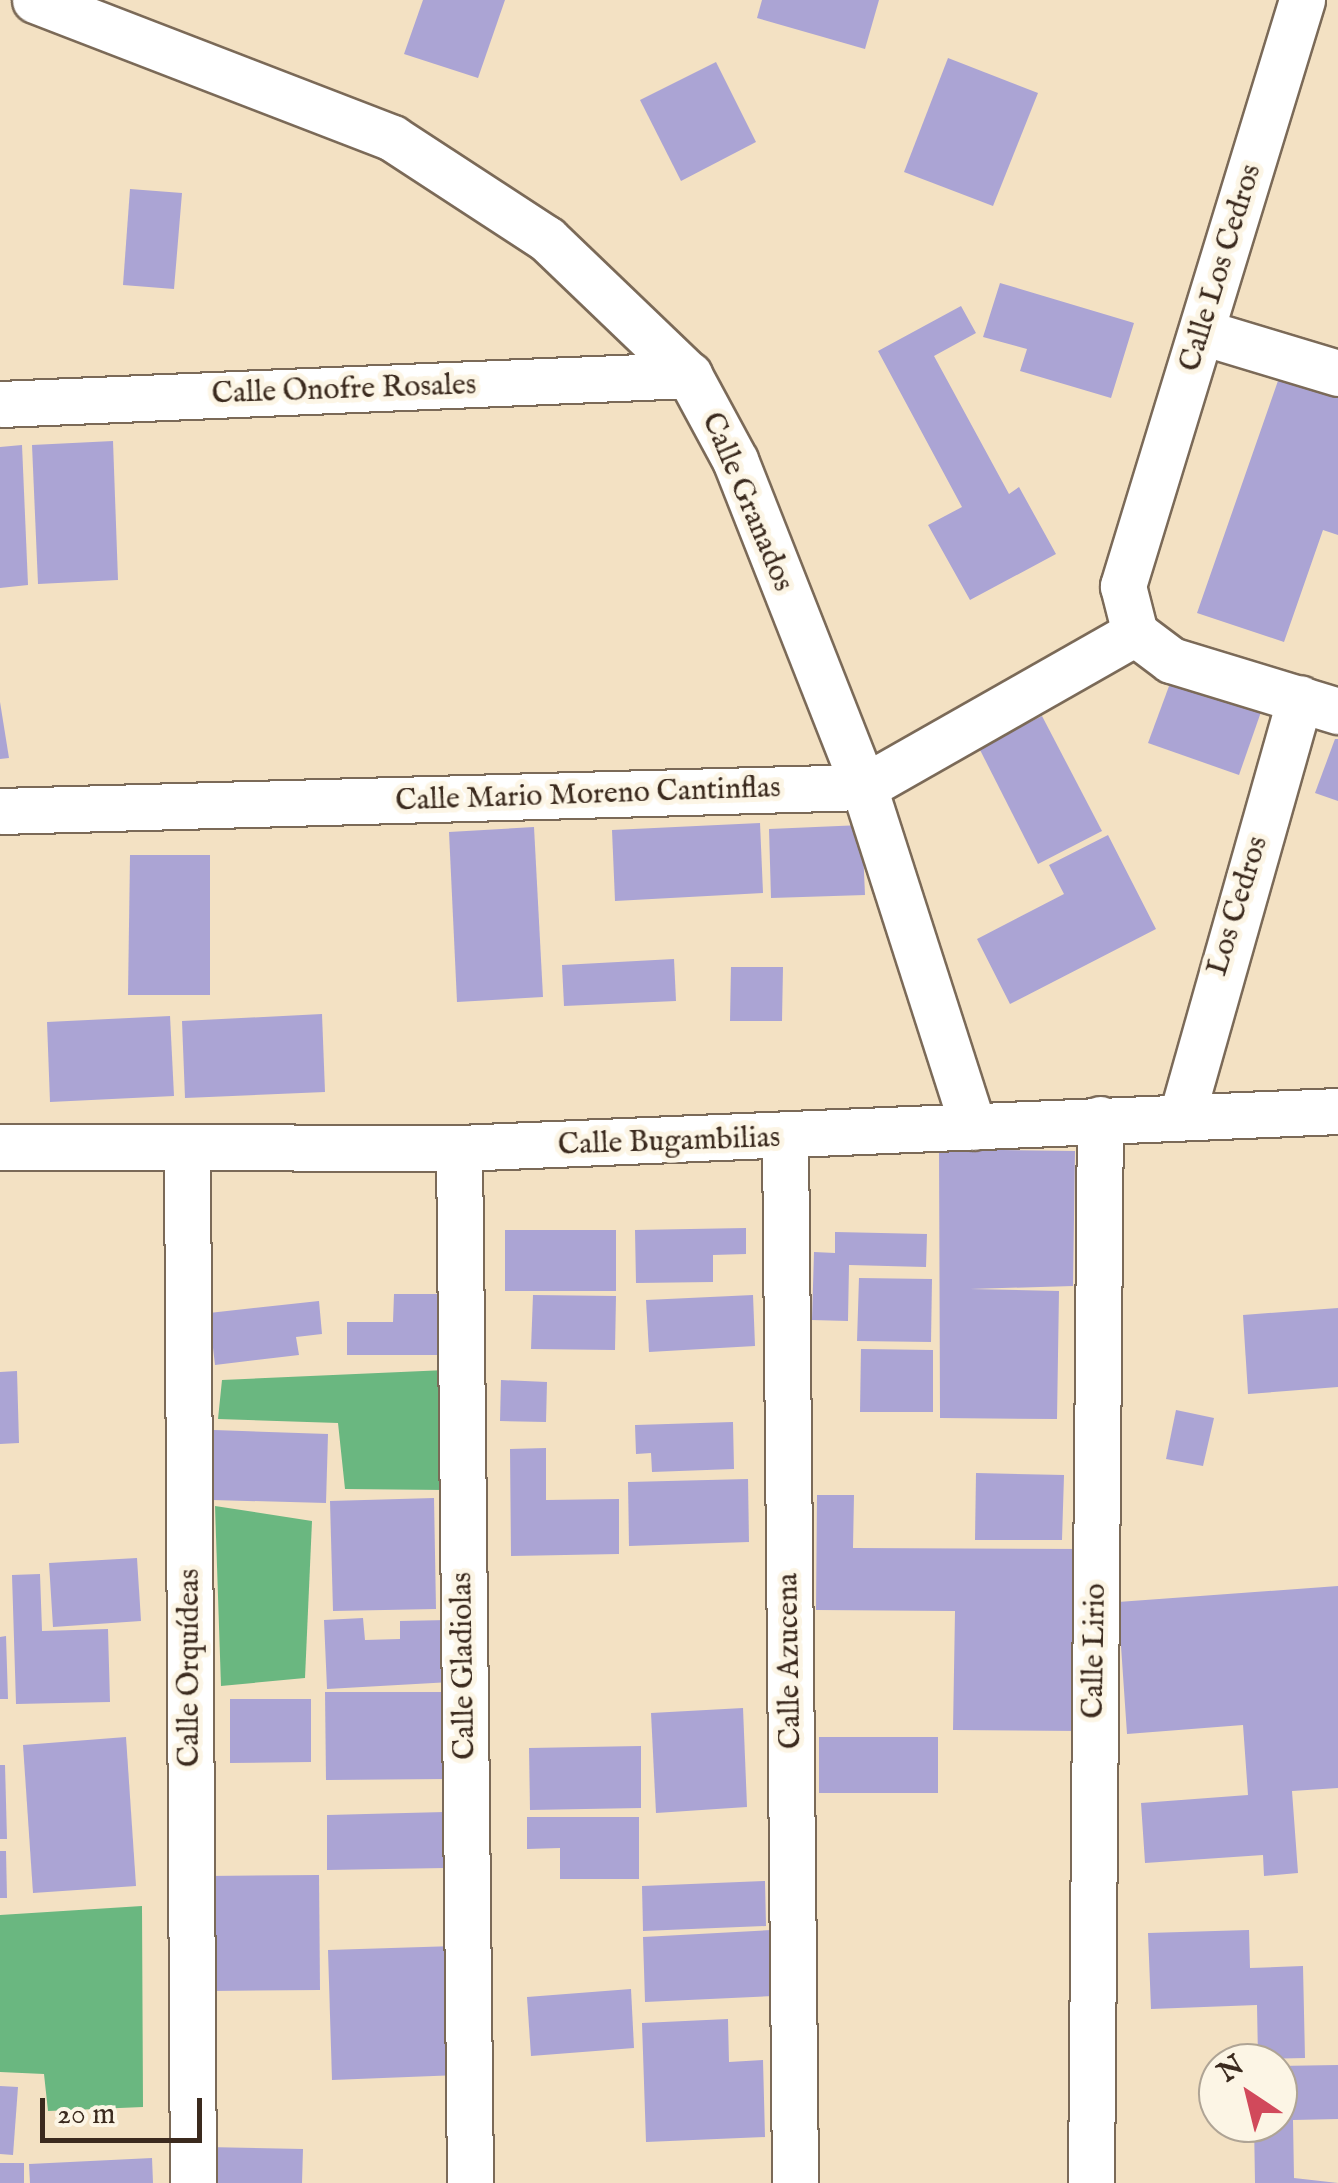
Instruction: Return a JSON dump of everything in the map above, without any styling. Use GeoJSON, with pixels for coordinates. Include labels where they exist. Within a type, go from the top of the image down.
{"type":"FeatureCollection","features":[{"type":"Feature","properties":{"kind":"street","name":"Calle Granados"},"geometry":{"type":"LineString","coordinates":[[35,0],[392,138],[547,239],[688,374],[735,460],[864,787],[973,1126]]}},
{"type":"Feature","properties":{"kind":"street","name":"Calle Los Cedros"},"geometry":{"type":"LineString","coordinates":[[1135,633],[1123,586],[1302,0]]}},
{"type":"Feature","properties":{"kind":"street"},"geometry":{"type":"LineString","coordinates":[[1202,332],[1338,373]]}},
{"type":"Feature","properties":{"kind":"street","name":"Calle Onofre Rosales"},"geometry":{"type":"LineString","coordinates":[[0,404],[688,374]]}},
{"type":"Feature","properties":{"kind":"street"},"geometry":{"type":"LineString","coordinates":[[1135,633],[1171,660],[1319,705]]}},
{"type":"Feature","properties":{"kind":"street","name":"Calle Mario Moreno Cantinflas"},"geometry":{"type":"LineString","coordinates":[[0,811],[864,787],[1135,633]]}},
{"type":"Feature","properties":{"kind":"street","name":"Los Cedros"},"geometry":{"type":"LineString","coordinates":[[1182,1116],[1319,705]]}},
{"type":"Feature","properties":{"kind":"street","name":"Calle Bugambilias"},"geometry":{"type":"LineString","coordinates":[[0,1147],[187,1154],[459,1148],[785,1138],[1100,1119],[1338,1112]]}},
{"type":"Feature","properties":{"kind":"street","name":"Calle Lirio"},"geometry":{"type":"LineString","coordinates":[[1091,2183],[1100,1119]]}},
{"type":"Feature","properties":{"kind":"street","name":"Calle Azucena"},"geometry":{"type":"LineString","coordinates":[[785,1138],[795,2183]]}},
{"type":"Feature","properties":{"kind":"street","name":"Calle Gladiolas"},"geometry":{"type":"LineString","coordinates":[[459,1148],[470,2183]]}},
{"type":"Feature","properties":{"kind":"street","name":"Calle Orquídeas"},"geometry":{"type":"LineString","coordinates":[[187,1154],[193,2183]]}},
{"type":"Feature","properties":{"kind":"green space"},"geometry":{"type":"Polygon","coordinates":[[[446,1370],[445,1490],[345,1489],[338,1423],[218,1419],[222,1380],[446,1370]]]}},
{"type":"Feature","properties":{"kind":"green space"},"geometry":{"type":"Polygon","coordinates":[[[215,1506],[312,1521],[305,1678],[221,1686],[215,1506]]]}},
{"type":"Feature","properties":{"kind":"green space"},"geometry":{"type":"Polygon","coordinates":[[[142,1906],[143,2107],[48,2111],[44,2074],[0,2072],[0,1915],[142,1906]]]}},
{"type":"Feature","properties":{"kind":"building"},"geometry":{"type":"Polygon","coordinates":[[[423,0],[505,0],[478,78],[404,54],[423,0]]]}},
{"type":"Feature","properties":{"kind":"building"},"geometry":{"type":"Polygon","coordinates":[[[762,0],[879,0],[865,49],[757,18],[762,0]]]}},
{"type":"Feature","properties":{"kind":"building"},"geometry":{"type":"Polygon","coordinates":[[[948,58],[1038,93],[993,206],[904,172],[948,58]]]}},
{"type":"Feature","properties":{"kind":"building"},"geometry":{"type":"Polygon","coordinates":[[[716,62],[756,142],[681,181],[640,100],[716,62]]]}},
{"type":"Feature","properties":{"kind":"building"},"geometry":{"type":"Polygon","coordinates":[[[130,189],[182,193],[174,289],[123,285],[130,189]]]}},
{"type":"Feature","properties":{"kind":"building"},"geometry":{"type":"Polygon","coordinates":[[[1000,283],[1134,323],[1111,398],[1020,371],[1027,349],[983,337],[1000,283]]]}},
{"type":"Feature","properties":{"kind":"building"},"geometry":{"type":"Polygon","coordinates":[[[961,306],[976,333],[934,356],[1009,494],[1019,487],[1056,554],[970,600],[928,525],[962,507],[878,351],[961,306]]]}},
{"type":"Feature","properties":{"kind":"building"},"geometry":{"type":"Polygon","coordinates":[[[1280,375],[1338,395],[1338,535],[1323,530],[1284,642],[1197,613],[1280,375]]]}},
{"type":"Feature","properties":{"kind":"building"},"geometry":{"type":"Polygon","coordinates":[[[113,441],[118,580],[38,584],[32,445],[113,441]]]}},
{"type":"Feature","properties":{"kind":"building"},"geometry":{"type":"Polygon","coordinates":[[[22,445],[28,585],[0,588],[0,447],[22,445]]]}},
{"type":"Feature","properties":{"kind":"building"},"geometry":{"type":"Polygon","coordinates":[[[1172,678],[1262,709],[1239,775],[1148,743],[1172,678]]]}},
{"type":"Feature","properties":{"kind":"building"},"geometry":{"type":"Polygon","coordinates":[[[0,702],[9,758],[0,759],[0,702]]]}},
{"type":"Feature","properties":{"kind":"building"},"geometry":{"type":"Polygon","coordinates":[[[1042,716],[1102,831],[1038,864],[979,748],[1042,716]]]}},
{"type":"Feature","properties":{"kind":"building"},"geometry":{"type":"Polygon","coordinates":[[[1338,739],[1338,801],[1315,793],[1338,739]]]}},
{"type":"Feature","properties":{"kind":"building"},"geometry":{"type":"Polygon","coordinates":[[[760,823],[763,893],[615,901],[612,830],[760,823]]]}},
{"type":"Feature","properties":{"kind":"building"},"geometry":{"type":"Polygon","coordinates":[[[862,825],[865,895],[771,898],[769,829],[862,825]]]}},
{"type":"Feature","properties":{"kind":"building"},"geometry":{"type":"Polygon","coordinates":[[[534,827],[543,997],[457,1002],[449,832],[534,827]]]}},
{"type":"Feature","properties":{"kind":"building"},"geometry":{"type":"Polygon","coordinates":[[[1108,835],[1156,929],[1010,1004],[977,939],[1064,894],[1049,865],[1108,835]]]}},
{"type":"Feature","properties":{"kind":"building"},"geometry":{"type":"Polygon","coordinates":[[[130,855],[210,855],[210,995],[128,995],[130,855]]]}},
{"type":"Feature","properties":{"kind":"building"},"geometry":{"type":"Polygon","coordinates":[[[674,959],[676,1001],[564,1006],[562,965],[674,959]]]}},
{"type":"Feature","properties":{"kind":"building"},"geometry":{"type":"Polygon","coordinates":[[[731,967],[783,967],[782,1021],[730,1021],[731,967]]]}},
{"type":"Feature","properties":{"kind":"building"},"geometry":{"type":"Polygon","coordinates":[[[322,1014],[325,1092],[185,1098],[182,1021],[322,1014]]]}},
{"type":"Feature","properties":{"kind":"building"},"geometry":{"type":"Polygon","coordinates":[[[170,1016],[174,1096],[50,1102],[47,1022],[170,1016]]]}},
{"type":"Feature","properties":{"kind":"building"},"geometry":{"type":"Polygon","coordinates":[[[939,1149],[1075,1151],[1073,1286],[970,1289],[1059,1291],[1057,1419],[940,1418],[939,1149]]]}},
{"type":"Feature","properties":{"kind":"building"},"geometry":{"type":"Polygon","coordinates":[[[746,1228],[746,1254],[713,1255],[713,1282],[636,1283],[635,1230],[746,1228]]]}},
{"type":"Feature","properties":{"kind":"building"},"geometry":{"type":"Polygon","coordinates":[[[505,1230],[616,1230],[616,1291],[505,1291],[505,1230]]]}},
{"type":"Feature","properties":{"kind":"building"},"geometry":{"type":"Polygon","coordinates":[[[835,1232],[927,1234],[926,1267],[849,1265],[848,1321],[812,1320],[814,1252],[835,1253],[835,1232]]]}},
{"type":"Feature","properties":{"kind":"building"},"geometry":{"type":"Polygon","coordinates":[[[859,1278],[932,1279],[931,1342],[857,1341],[859,1278]]]}},
{"type":"Feature","properties":{"kind":"building"},"geometry":{"type":"Polygon","coordinates":[[[394,1294],[442,1294],[442,1355],[347,1355],[347,1322],[393,1322],[394,1294]]]}},
{"type":"Feature","properties":{"kind":"building"},"geometry":{"type":"Polygon","coordinates":[[[533,1295],[616,1296],[615,1350],[531,1349],[533,1295]]]}},
{"type":"Feature","properties":{"kind":"building"},"geometry":{"type":"Polygon","coordinates":[[[753,1295],[755,1346],[649,1352],[646,1300],[753,1295]]]}},
{"type":"Feature","properties":{"kind":"building"},"geometry":{"type":"Polygon","coordinates":[[[319,1301],[322,1334],[296,1337],[299,1355],[215,1365],[209,1313],[319,1301]]]}},
{"type":"Feature","properties":{"kind":"building"},"geometry":{"type":"Polygon","coordinates":[[[1338,1308],[1338,1387],[1248,1394],[1243,1315],[1338,1308]]]}},
{"type":"Feature","properties":{"kind":"building"},"geometry":{"type":"Polygon","coordinates":[[[861,1349],[933,1350],[933,1412],[860,1412],[861,1349]]]}},
{"type":"Feature","properties":{"kind":"building"},"geometry":{"type":"Polygon","coordinates":[[[17,1371],[19,1443],[0,1444],[0,1372],[17,1371]]]}},
{"type":"Feature","properties":{"kind":"building"},"geometry":{"type":"Polygon","coordinates":[[[501,1380],[547,1382],[546,1422],[500,1421],[501,1380]]]}},
{"type":"Feature","properties":{"kind":"building"},"geometry":{"type":"Polygon","coordinates":[[[1176,1410],[1214,1418],[1203,1466],[1166,1459],[1176,1410]]]}},
{"type":"Feature","properties":{"kind":"building"},"geometry":{"type":"Polygon","coordinates":[[[733,1422],[734,1469],[652,1472],[651,1453],[636,1454],[635,1425],[733,1422]]]}},
{"type":"Feature","properties":{"kind":"building"},"geometry":{"type":"Polygon","coordinates":[[[214,1430],[328,1434],[326,1503],[212,1500],[214,1430]]]}},
{"type":"Feature","properties":{"kind":"building"},"geometry":{"type":"Polygon","coordinates":[[[546,1448],[546,1500],[619,1499],[619,1554],[511,1556],[510,1449],[546,1448]]]}},
{"type":"Feature","properties":{"kind":"building"},"geometry":{"type":"Polygon","coordinates":[[[976,1473],[1064,1475],[1062,1540],[975,1540],[976,1473]]]}},
{"type":"Feature","properties":{"kind":"building"},"geometry":{"type":"Polygon","coordinates":[[[748,1479],[749,1542],[629,1546],[628,1482],[748,1479]]]}},
{"type":"Feature","properties":{"kind":"building"},"geometry":{"type":"Polygon","coordinates":[[[817,1495],[854,1495],[853,1548],[1082,1549],[1080,1731],[953,1730],[955,1611],[816,1610],[817,1495]]]}},
{"type":"Feature","properties":{"kind":"building"},"geometry":{"type":"Polygon","coordinates":[[[434,1498],[436,1609],[333,1611],[330,1501],[434,1498]]]}},
{"type":"Feature","properties":{"kind":"building"},"geometry":{"type":"Polygon","coordinates":[[[137,1558],[141,1621],[53,1627],[49,1563],[137,1558]]]}},
{"type":"Feature","properties":{"kind":"building"},"geometry":{"type":"Polygon","coordinates":[[[40,1574],[42,1631],[108,1629],[110,1702],[16,1704],[12,1575],[40,1574]]]}},
{"type":"Feature","properties":{"kind":"building"},"geometry":{"type":"Polygon","coordinates":[[[1338,1586],[1338,1788],[1292,1791],[1298,1873],[1264,1876],[1263,1855],[1145,1863],[1141,1803],[1248,1795],[1243,1725],[1127,1734],[1118,1602],[1338,1586]]]}},
{"type":"Feature","properties":{"kind":"building"},"geometry":{"type":"Polygon","coordinates":[[[363,1618],[365,1640],[400,1639],[400,1621],[448,1620],[451,1682],[327,1689],[324,1620],[363,1618]]]}},
{"type":"Feature","properties":{"kind":"building"},"geometry":{"type":"Polygon","coordinates":[[[6,1636],[8,1699],[0,1699],[0,1637],[6,1636]]]}},
{"type":"Feature","properties":{"kind":"building"},"geometry":{"type":"Polygon","coordinates":[[[325,1692],[446,1692],[446,1779],[326,1780],[325,1692]]]}},
{"type":"Feature","properties":{"kind":"building"},"geometry":{"type":"Polygon","coordinates":[[[230,1699],[311,1699],[311,1762],[230,1763],[230,1699]]]}},
{"type":"Feature","properties":{"kind":"building"},"geometry":{"type":"Polygon","coordinates":[[[743,1708],[747,1807],[656,1813],[651,1713],[743,1708]]]}},
{"type":"Feature","properties":{"kind":"building"},"geometry":{"type":"Polygon","coordinates":[[[126,1737],[136,1886],[33,1893],[23,1745],[126,1737]]]}},
{"type":"Feature","properties":{"kind":"building"},"geometry":{"type":"Polygon","coordinates":[[[819,1737],[938,1737],[938,1793],[819,1793],[819,1737]]]}},
{"type":"Feature","properties":{"kind":"building"},"geometry":{"type":"Polygon","coordinates":[[[641,1746],[641,1808],[530,1810],[529,1748],[641,1746]]]}},
{"type":"Feature","properties":{"kind":"building"},"geometry":{"type":"Polygon","coordinates":[[[0,1765],[5,1765],[7,1839],[0,1839],[0,1765]]]}},
{"type":"Feature","properties":{"kind":"building"},"geometry":{"type":"Polygon","coordinates":[[[445,1812],[445,1868],[327,1870],[327,1815],[445,1812]]]}},
{"type":"Feature","properties":{"kind":"building"},"geometry":{"type":"Polygon","coordinates":[[[527,1817],[639,1817],[639,1879],[560,1879],[560,1848],[527,1849],[527,1817]]]}},
{"type":"Feature","properties":{"kind":"building"},"geometry":{"type":"Polygon","coordinates":[[[0,1851],[6,1851],[7,1898],[0,1898],[0,1851]]]}},
{"type":"Feature","properties":{"kind":"building"},"geometry":{"type":"Polygon","coordinates":[[[319,1875],[320,1990],[209,1991],[207,1876],[319,1875]]]}},
{"type":"Feature","properties":{"kind":"building"},"geometry":{"type":"Polygon","coordinates":[[[765,1881],[766,1926],[643,1931],[642,1886],[765,1881]]]}},
{"type":"Feature","properties":{"kind":"building"},"geometry":{"type":"Polygon","coordinates":[[[771,1930],[774,1996],[645,2002],[643,1937],[771,1930]]]}},
{"type":"Feature","properties":{"kind":"building"},"geometry":{"type":"Polygon","coordinates":[[[1249,1930],[1250,1968],[1303,1966],[1305,2058],[1298,2058],[1298,2043],[1258,2043],[1257,2005],[1151,2009],[1148,1933],[1249,1930]]]}},
{"type":"Feature","properties":{"kind":"building"},"geometry":{"type":"Polygon","coordinates":[[[455,1946],[459,2075],[332,2080],[328,1950],[455,1946]]]}},
{"type":"Feature","properties":{"kind":"building"},"geometry":{"type":"Polygon","coordinates":[[[631,1989],[634,2048],[531,2056],[527,1997],[631,1989]]]}},
{"type":"Feature","properties":{"kind":"building"},"geometry":{"type":"Polygon","coordinates":[[[728,2019],[729,2062],[763,2060],[765,2137],[646,2142],[642,2023],[728,2019]]]}},
{"type":"Feature","properties":{"kind":"building"},"geometry":{"type":"Polygon","coordinates":[[[1338,2065],[1338,2119],[1298,2120],[1298,2066],[1338,2065]]]}},
{"type":"Feature","properties":{"kind":"building"},"geometry":{"type":"Polygon","coordinates":[[[0,2086],[18,2087],[13,2155],[0,2154],[0,2086]]]}},
{"type":"Feature","properties":{"kind":"building"},"geometry":{"type":"Polygon","coordinates":[[[1254,2143],[1293,2143],[1294,2178],[1338,2183],[1255,2183],[1254,2143]]]}},
{"type":"Feature","properties":{"kind":"building"},"geometry":{"type":"Polygon","coordinates":[[[206,2147],[303,2149],[302,2183],[205,2183],[206,2147]]]}},
{"type":"Feature","properties":{"kind":"building"},"geometry":{"type":"Polygon","coordinates":[[[152,2158],[153,2183],[30,2183],[29,2164],[152,2158]]]}},
{"type":"Feature","properties":{"kind":"building"},"geometry":{"type":"Polygon","coordinates":[[[0,2163],[24,2163],[24,2183],[0,2183],[0,2163]]]}}]}
